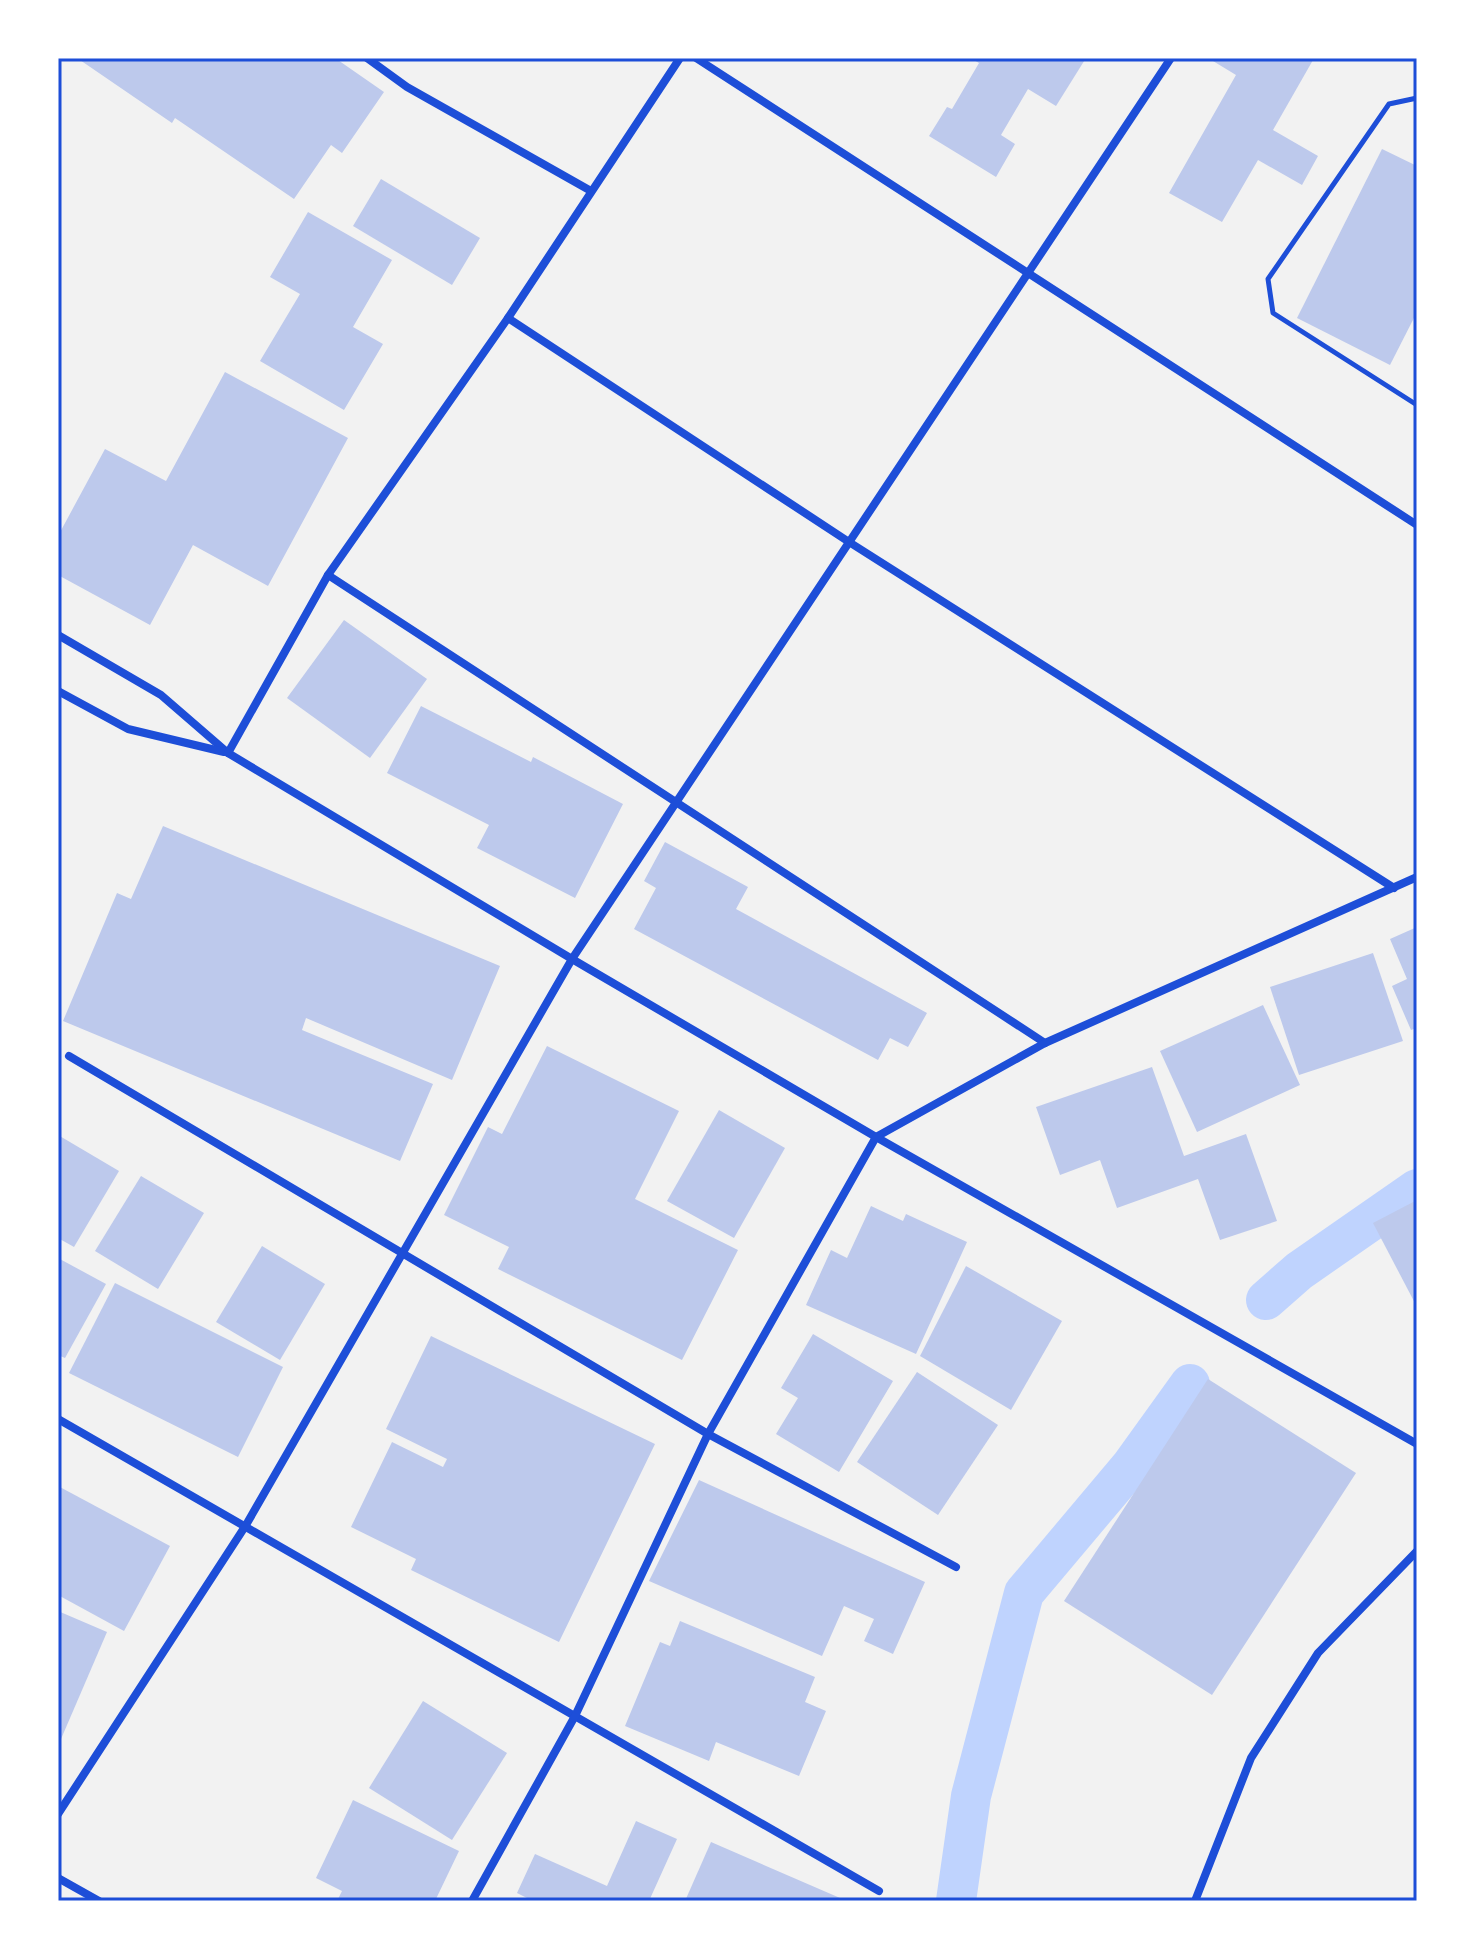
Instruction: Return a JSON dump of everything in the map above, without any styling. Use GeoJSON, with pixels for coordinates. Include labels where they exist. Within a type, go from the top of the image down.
{"type":"FeatureCollection","features":[{"type":"Feature","properties":{"kind":"street"},"geometry":{"type":"LineString","coordinates":[[367,58],[420,95],[591,191]]}},
{"type":"Feature","properties":{"kind":"street"},"geometry":{"type":"LineString","coordinates":[[228,753],[328,575],[508,318],[680,58]]}},
{"type":"Feature","properties":{"kind":"street"},"geometry":{"type":"LineString","coordinates":[[696,58],[1417,525]]}},
{"type":"Feature","properties":{"kind":"street"},"geometry":{"type":"LineString","coordinates":[[58,1814],[246,1525],[572,959],[1171,58]]}},
{"type":"Feature","properties":{"kind":"street"},"geometry":{"type":"LineString","coordinates":[[508,318],[849,542],[1394,888]]}},
{"type":"Feature","properties":{"kind":"street"},"geometry":{"type":"LineString","coordinates":[[328,575],[1045,1043]]}},
{"type":"Feature","properties":{"kind":"street"},"geometry":{"type":"LineString","coordinates":[[58,635],[161,695],[228,753],[572,959],[876,1137],[1417,1444]]}},
{"type":"Feature","properties":{"kind":"street"},"geometry":{"type":"LineString","coordinates":[[58,691],[128,729],[228,753]]}},
{"type":"Feature","properties":{"kind":"street"},"geometry":{"type":"LineString","coordinates":[[472,1901],[575,1716],[708,1434],[876,1137],[1045,1043],[1417,877]]}},
{"type":"Feature","properties":{"kind":"street"},"geometry":{"type":"LineString","coordinates":[[69,1056],[708,1434],[956,1567]]}},
{"type":"Feature","properties":{"kind":"street"},"geometry":{"type":"LineString","coordinates":[[58,1419],[879,1891]]}},
{"type":"Feature","properties":{"kind":"street"},"geometry":{"type":"LineString","coordinates":[[1195,1901],[1251,1758],[1318,1653],[1417,1551]]}},
{"type":"Feature","properties":{"kind":"street"},"geometry":{"type":"LineString","coordinates":[[58,1878],[99,1901]]}},
{"type":"Feature","properties":{"kind":"path"},"geometry":{"type":"LineString","coordinates":[[1417,98],[1389,104],[1268,279],[1273,313],[1417,405]]}},
{"type":"Feature","properties":{"kind":"building"},"geometry":{"type":"Polygon","coordinates":[[[77,58],[335,58],[384,92],[342,153],[331,145],[294,199],[175,118],[172,123],[77,58]]]}},
{"type":"Feature","properties":{"kind":"building"},"geometry":{"type":"Polygon","coordinates":[[[970,58],[1086,58],[1056,106],[1028,89],[1001,135],[1015,144],[996,177],[929,136],[947,107],[952,109],[979,63],[970,58]]]}},
{"type":"Feature","properties":{"kind":"building"},"geometry":{"type":"Polygon","coordinates":[[[1215,58],[1313,60],[1273,130],[1318,156],[1302,185],[1258,160],[1222,222],[1169,193],[1236,75],[1213,61],[1215,58]]]}},
{"type":"Feature","properties":{"kind":"building"},"geometry":{"type":"Polygon","coordinates":[[[1382,149],[1417,166],[1417,312],[1390,365],[1297,318],[1382,149]]]}},
{"type":"Feature","properties":{"kind":"building"},"geometry":{"type":"Polygon","coordinates":[[[381,179],[480,238],[452,285],[353,226],[381,179]]]}},
{"type":"Feature","properties":{"kind":"building"},"geometry":{"type":"Polygon","coordinates":[[[308,212],[392,260],[353,327],[383,344],[344,410],[260,361],[300,294],[270,277],[308,212]]]}},
{"type":"Feature","properties":{"kind":"building"},"geometry":{"type":"Polygon","coordinates":[[[225,372],[348,438],[268,586],[193,545],[150,625],[58,575],[58,536],[105,449],[166,481],[225,372]]]}},
{"type":"Feature","properties":{"kind":"building"},"geometry":{"type":"Polygon","coordinates":[[[344,620],[427,679],[370,758],[287,698],[344,620]]]}},
{"type":"Feature","properties":{"kind":"building"},"geometry":{"type":"Polygon","coordinates":[[[421,706],[531,762],[533,757],[623,804],[575,898],[477,848],[489,825],[387,773],[421,706]]]}},
{"type":"Feature","properties":{"kind":"building"},"geometry":{"type":"Polygon","coordinates":[[[163,826],[500,966],[452,1080],[306,1018],[302,1030],[433,1084],[400,1161],[63,1021],[117,893],[131,899],[163,826]]]}},
{"type":"Feature","properties":{"kind":"building"},"geometry":{"type":"Polygon","coordinates":[[[665,842],[748,887],[736,909],[927,1013],[908,1047],[890,1038],[878,1060],[634,929],[656,888],[644,881],[665,842]]]}},
{"type":"Feature","properties":{"kind":"building"},"geometry":{"type":"Polygon","coordinates":[[[1417,927],[1417,1028],[1411,1030],[1392,986],[1407,979],[1390,939],[1417,927]]]}},
{"type":"Feature","properties":{"kind":"building"},"geometry":{"type":"Polygon","coordinates":[[[1373,953],[1403,1041],[1299,1075],[1270,987],[1373,953]]]}},
{"type":"Feature","properties":{"kind":"building"},"geometry":{"type":"Polygon","coordinates":[[[1263,1005],[1300,1085],[1197,1132],[1160,1051],[1263,1005]]]}},
{"type":"Feature","properties":{"kind":"building"},"geometry":{"type":"Polygon","coordinates":[[[547,1046],[679,1111],[635,1199],[738,1250],[682,1360],[498,1269],[509,1247],[444,1215],[488,1127],[502,1134],[547,1046]]]}},
{"type":"Feature","properties":{"kind":"building"},"geometry":{"type":"Polygon","coordinates":[[[1152,1067],[1184,1156],[1246,1134],[1277,1221],[1220,1240],[1198,1179],[1117,1208],[1100,1160],[1060,1175],[1036,1107],[1152,1067]]]}},
{"type":"Feature","properties":{"kind":"building"},"geometry":{"type":"Polygon","coordinates":[[[719,1110],[785,1148],[734,1238],[667,1201],[719,1110]]]}},
{"type":"Feature","properties":{"kind":"building"},"geometry":{"type":"Polygon","coordinates":[[[58,1135],[119,1171],[74,1247],[58,1238],[58,1135]]]}},
{"type":"Feature","properties":{"kind":"building"},"geometry":{"type":"Polygon","coordinates":[[[141,1176],[204,1213],[158,1289],[95,1251],[141,1176]]]}},
{"type":"Feature","properties":{"kind":"building"},"geometry":{"type":"Polygon","coordinates":[[[1417,1200],[1417,1307],[1373,1223],[1417,1200]]]}},
{"type":"Feature","properties":{"kind":"building"},"geometry":{"type":"Polygon","coordinates":[[[871,1206],[903,1221],[906,1214],[967,1242],[916,1354],[806,1305],[831,1250],[847,1258],[871,1206]]]}},
{"type":"Feature","properties":{"kind":"building"},"geometry":{"type":"Polygon","coordinates":[[[262,1246],[325,1284],[280,1360],[216,1322],[262,1246]]]}},
{"type":"Feature","properties":{"kind":"building"},"geometry":{"type":"Polygon","coordinates":[[[58,1258],[106,1284],[65,1358],[58,1355],[58,1258]]]}},
{"type":"Feature","properties":{"kind":"building"},"geometry":{"type":"Polygon","coordinates":[[[966,1266],[1062,1321],[1011,1410],[920,1356],[966,1266]]]}},
{"type":"Feature","properties":{"kind":"building"},"geometry":{"type":"Polygon","coordinates":[[[115,1283],[283,1367],[238,1457],[69,1373],[115,1283]]]}},
{"type":"Feature","properties":{"kind":"building"},"geometry":{"type":"Polygon","coordinates":[[[813,1334],[893,1381],[839,1472],[776,1434],[798,1398],[781,1388],[813,1334]]]}},
{"type":"Feature","properties":{"kind":"building"},"geometry":{"type":"Polygon","coordinates":[[[431,1336],[655,1444],[559,1642],[411,1570],[416,1559],[351,1527],[392,1442],[443,1467],[447,1459],[386,1429],[431,1336]]]}},
{"type":"Feature","properties":{"kind":"building"},"geometry":{"type":"Polygon","coordinates":[[[917,1372],[998,1425],[938,1515],[857,1462],[917,1372]]]}},
{"type":"Feature","properties":{"kind":"building"},"geometry":{"type":"Polygon","coordinates":[[[1208,1379],[1356,1473],[1212,1695],[1064,1601],[1208,1379]]]}},
{"type":"Feature","properties":{"kind":"building"},"geometry":{"type":"Polygon","coordinates":[[[699,1480],[925,1582],[893,1654],[864,1641],[874,1619],[844,1606],[822,1656],[649,1581],[699,1480]]]}},
{"type":"Feature","properties":{"kind":"building"},"geometry":{"type":"Polygon","coordinates":[[[58,1486],[170,1546],[124,1631],[58,1595],[58,1486]]]}},
{"type":"Feature","properties":{"kind":"building"},"geometry":{"type":"Polygon","coordinates":[[[58,1611],[107,1632],[58,1746],[58,1611]]]}},
{"type":"Feature","properties":{"kind":"building"},"geometry":{"type":"Polygon","coordinates":[[[680,1621],[815,1677],[805,1702],[826,1711],[799,1776],[716,1742],[709,1761],[625,1726],[660,1642],[670,1646],[680,1621]]]}},
{"type":"Feature","properties":{"kind":"building"},"geometry":{"type":"Polygon","coordinates":[[[423,1701],[507,1753],[452,1840],[369,1788],[423,1701]]]}},
{"type":"Feature","properties":{"kind":"building"},"geometry":{"type":"Polygon","coordinates":[[[353,1800],[459,1851],[435,1901],[337,1901],[342,1891],[316,1878],[353,1800]]]}},
{"type":"Feature","properties":{"kind":"building"},"geometry":{"type":"Polygon","coordinates":[[[636,1821],[677,1839],[649,1901],[533,1901],[517,1893],[535,1854],[607,1886],[636,1821]]]}},
{"type":"Feature","properties":{"kind":"building"},"geometry":{"type":"Polygon","coordinates":[[[711,1842],[847,1901],[685,1901],[711,1842]]]}},
{"type":"Feature","properties":{"kind":"waterway"},"geometry":{"type":"LineString","coordinates":[[1266,1300],[1299,1271],[1417,1189]]}},
{"type":"Feature","properties":{"kind":"waterway"},"geometry":{"type":"LineString","coordinates":[[956,1901],[971,1796],[1024,1593],[1131,1466],[1190,1384]]}}]}
